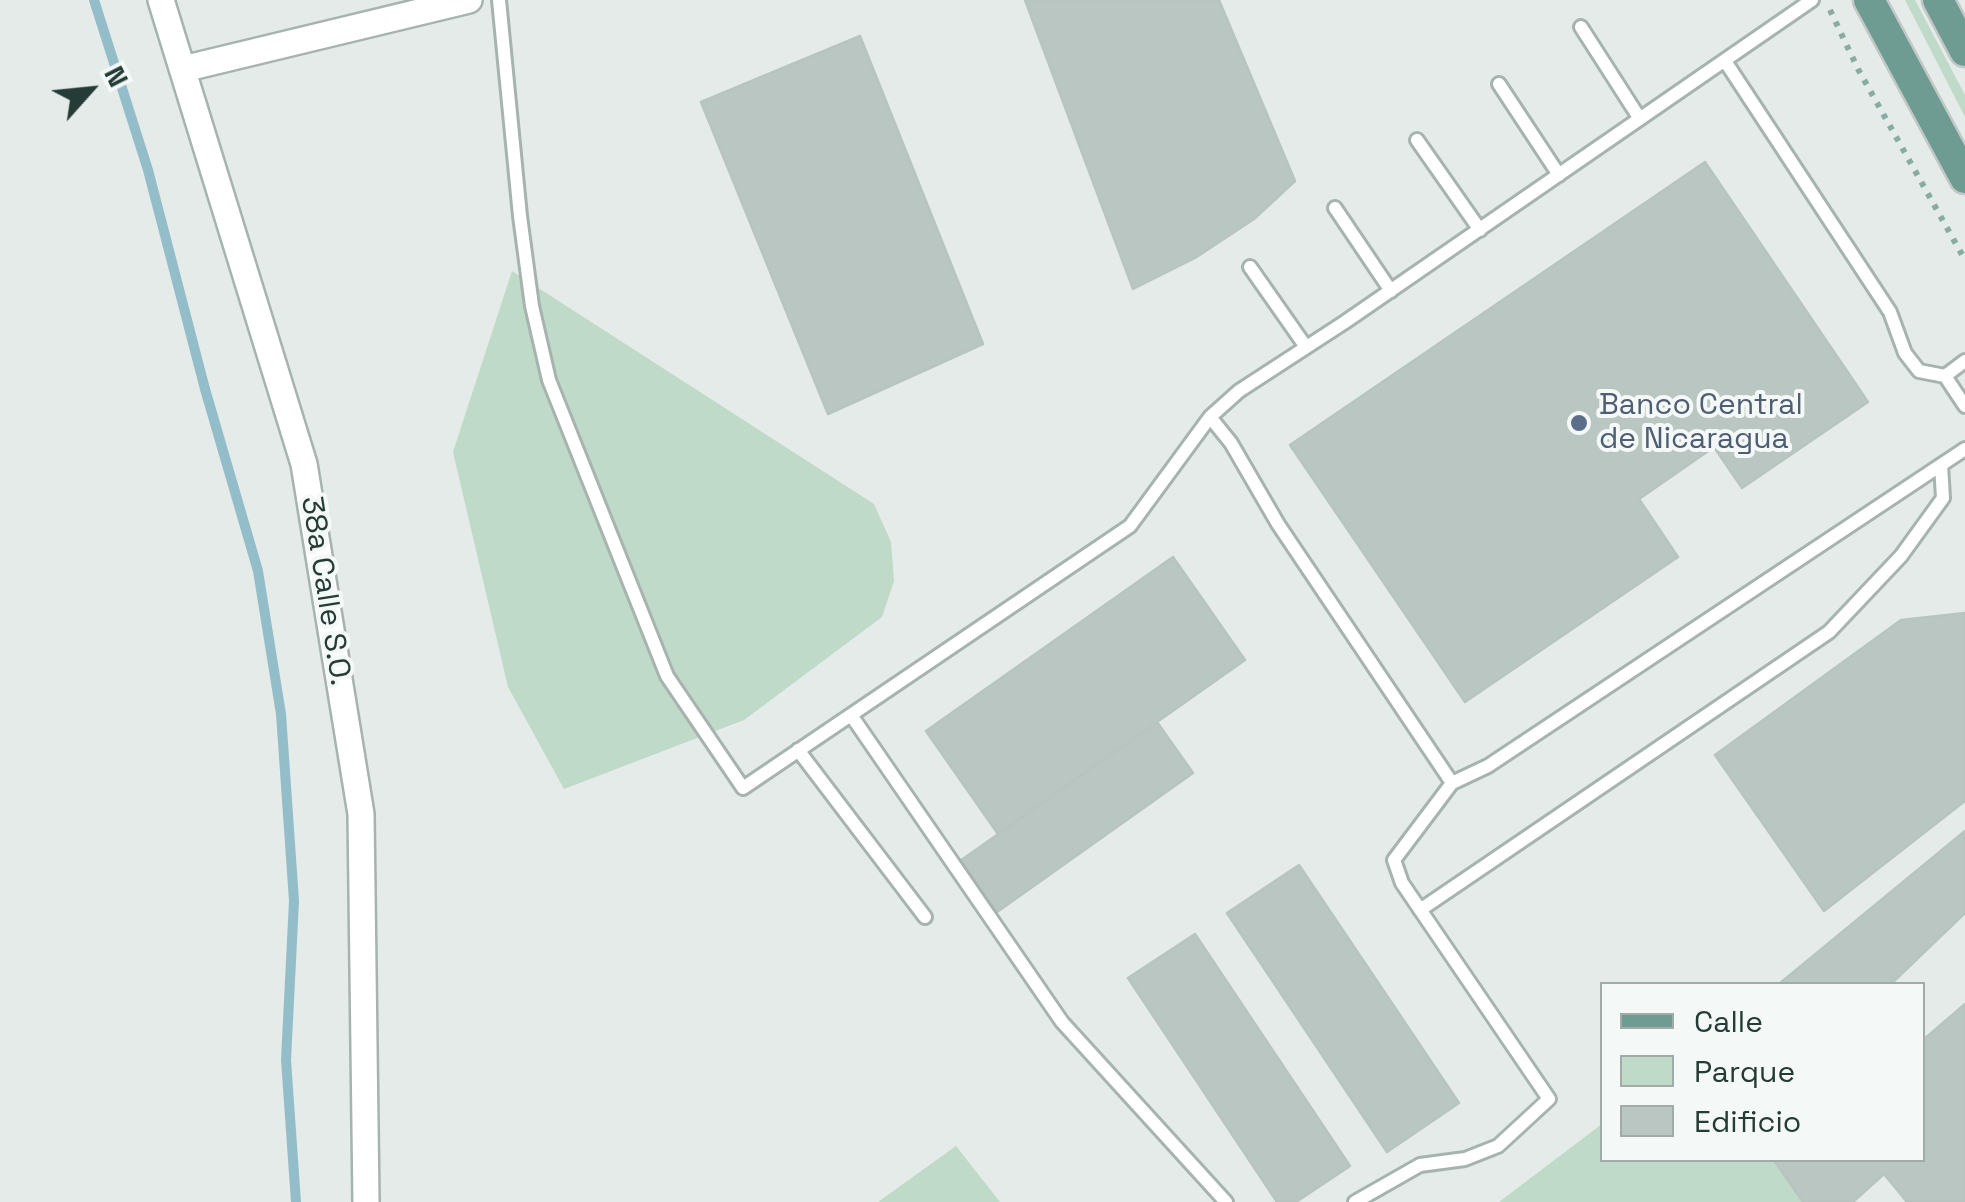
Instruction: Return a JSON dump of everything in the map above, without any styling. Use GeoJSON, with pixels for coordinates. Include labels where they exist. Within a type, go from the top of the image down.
{"type":"FeatureCollection","features":[{"type":"Feature","properties":{"kind":"main road"},"geometry":{"type":"LineString","coordinates":[[1869,0],[1965,178]]}},
{"type":"Feature","properties":{"kind":"main road"},"geometry":{"type":"LineString","coordinates":[[1939,2],[1965,52]]}},
{"type":"Feature","properties":{"kind":"street","name":"38a Calle S.O."},"geometry":{"type":"LineString","coordinates":[[161,0],[304,464],[361,814],[366,1202]]}},
{"type":"Feature","properties":{"kind":"street"},"geometry":{"type":"LineString","coordinates":[[183,69],[470,0]]}},
{"type":"Feature","properties":{"kind":"lane"},"geometry":{"type":"LineString","coordinates":[[500,0],[520,216],[532,306],[549,380],[667,676],[742,788],[1130,526],[1210,417],[1239,391],[1391,291],[1812,0]]}},
{"type":"Feature","properties":{"kind":"lane"},"geometry":{"type":"LineString","coordinates":[[1581,27],[1640,120]]}},
{"type":"Feature","properties":{"kind":"lane"},"geometry":{"type":"LineString","coordinates":[[1725,61],[1890,312],[1905,353],[1919,371],[1945,376],[1965,406]]}},
{"type":"Feature","properties":{"kind":"lane"},"geometry":{"type":"LineString","coordinates":[[1498,84],[1558,176]]}},
{"type":"Feature","properties":{"kind":"lane"},"geometry":{"type":"LineString","coordinates":[[1418,140],[1480,230]]}},
{"type":"Feature","properties":{"kind":"lane"},"geometry":{"type":"LineString","coordinates":[[1335,208],[1391,291]]}},
{"type":"Feature","properties":{"kind":"lane"},"geometry":{"type":"LineString","coordinates":[[1250,267],[1306,348]]}},
{"type":"Feature","properties":{"kind":"lane"},"geometry":{"type":"LineString","coordinates":[[1945,376],[1965,361]]}},
{"type":"Feature","properties":{"kind":"lane"},"geometry":{"type":"LineString","coordinates":[[1210,417],[1232,443],[1278,524],[1452,783]]}},
{"type":"Feature","properties":{"kind":"lane"},"geometry":{"type":"LineString","coordinates":[[1355,1202],[1420,1164],[1465,1159],[1498,1146],[1549,1099],[1402,883],[1394,860],[1452,783],[1488,766],[1965,449]]}},
{"type":"Feature","properties":{"kind":"lane"},"geometry":{"type":"LineString","coordinates":[[1420,910],[1829,632],[1901,556],[1943,498],[1940,466]]}},
{"type":"Feature","properties":{"kind":"lane"},"geometry":{"type":"LineString","coordinates":[[851,715],[1062,1022],[1226,1202]]}},
{"type":"Feature","properties":{"kind":"lane"},"geometry":{"type":"LineString","coordinates":[[798,750],[925,917]]}},
{"type":"Feature","properties":{"kind":"path"},"geometry":{"type":"LineString","coordinates":[[1825,0],[1858,70],[1965,260]]}},
{"type":"Feature","properties":{"kind":"green space"},"geometry":{"type":"Polygon","coordinates":[[[1905,0],[1915,0],[1965,95],[1965,117],[1905,0]]]}},
{"type":"Feature","properties":{"kind":"green space"},"geometry":{"type":"Polygon","coordinates":[[[512,271],[874,504],[891,542],[894,581],[882,617],[744,720],[564,789],[508,687],[453,452],[512,271]]]}},
{"type":"Feature","properties":{"kind":"green space"},"geometry":{"type":"Polygon","coordinates":[[[1600,1126],[1600,1162],[1775,1162],[1803,1202],[1499,1202],[1600,1126]]]}},
{"type":"Feature","properties":{"kind":"green space"},"geometry":{"type":"Polygon","coordinates":[[[956,1146],[1000,1202],[878,1202],[956,1146]]]}},
{"type":"Feature","properties":{"kind":"building"},"geometry":{"type":"Polygon","coordinates":[[[1025,0],[1219,0],[1295,181],[1254,219],[1195,258],[1133,289],[1025,0]]]}},
{"type":"Feature","properties":{"kind":"building"},"geometry":{"type":"Polygon","coordinates":[[[860,36],[983,344],[828,414],[701,102],[860,36]]]}},
{"type":"Feature","properties":{"kind":"building","name":"Banco Central de Nicaragua"},"geometry":{"type":"Polygon","coordinates":[[[1705,162],[1868,402],[1742,488],[1714,447],[1639,499],[1678,557],[1465,702],[1290,445],[1705,162]]]}},
{"type":"Feature","properties":{"kind":"building"},"geometry":{"type":"Polygon","coordinates":[[[1173,557],[1245,660],[998,834],[926,731],[1173,557]]]}},
{"type":"Feature","properties":{"kind":"building"},"geometry":{"type":"Polygon","coordinates":[[[1965,613],[1965,801],[1824,911],[1715,755],[1901,620],[1965,613]]]}},
{"type":"Feature","properties":{"kind":"building"},"geometry":{"type":"Polygon","coordinates":[[[1157,722],[1193,773],[997,912],[960,861],[1157,722]]]}},
{"type":"Feature","properties":{"kind":"building"},"geometry":{"type":"Polygon","coordinates":[[[1965,831],[1965,913],[1893,982],[1781,982],[1965,831]]]}},
{"type":"Feature","properties":{"kind":"building"},"geometry":{"type":"Polygon","coordinates":[[[1299,865],[1459,1103],[1387,1152],[1227,913],[1299,865]]]}},
{"type":"Feature","properties":{"kind":"building"},"geometry":{"type":"Polygon","coordinates":[[[1195,934],[1350,1166],[1296,1202],[1277,1202],[1128,978],[1195,934]]]}},
{"type":"Feature","properties":{"kind":"building"},"geometry":{"type":"Polygon","coordinates":[[[1965,1004],[1965,1202],[1907,1202],[1884,1174],[1853,1202],[1803,1202],[1775,1162],[1925,1162],[1925,1038],[1965,1004]]]}},
{"type":"Feature","properties":{"kind":"waterway"},"geometry":{"type":"LineString","coordinates":[[94,0],[148,170],[258,571],[281,714],[294,901],[286,1060],[296,1202]]}},
{"type":"Feature","properties":{"kind":"place","name":"Banco Central de Nicaragua"},"geometry":{"type":"Point","coordinates":[1579,423]}}]}
